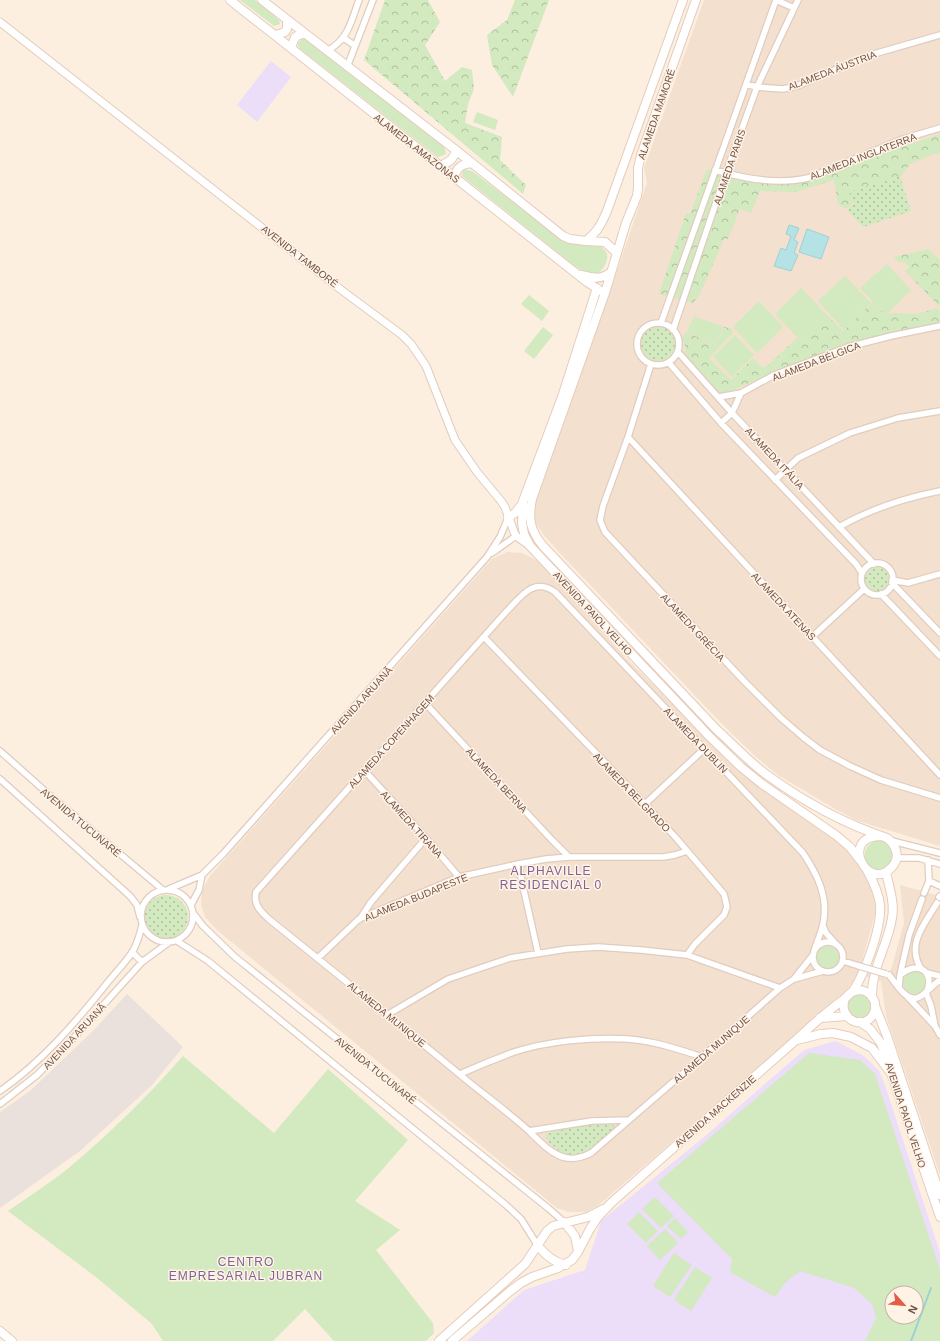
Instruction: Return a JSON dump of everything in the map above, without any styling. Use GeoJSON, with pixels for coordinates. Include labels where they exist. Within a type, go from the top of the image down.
{"type":"FeatureCollection","features":[{"type":"Feature","properties":{"kind":"main road","name":"ALAMEDA AMAZONAS"},"geometry":{"type":"LineString","coordinates":[[230,0],[454,177],[605,293]]}},
{"type":"Feature","properties":{"kind":"main road"},"geometry":{"type":"LineString","coordinates":[[262,0],[457,151],[563,236],[570,239],[605,242],[617,253]]}},
{"type":"Feature","properties":{"kind":"main road","name":"ALAMEDA MAMORÉ"},"geometry":{"type":"LineString","coordinates":[[586,240],[595,234],[600,228],[607,211],[683,0]]}},
{"type":"Feature","properties":{"kind":"main road","name":"ALAMEDA MAMORÉ"},"geometry":{"type":"LineString","coordinates":[[611,272],[637,196],[638,168],[641,155],[696,0]]}},
{"type":"Feature","properties":{"kind":"main road"},"geometry":{"type":"LineString","coordinates":[[276,35],[285,32],[287,29],[288,20]]}},
{"type":"Feature","properties":{"kind":"main road"},"geometry":{"type":"LineString","coordinates":[[291,48],[295,37],[304,33]]}},
{"type":"Feature","properties":{"kind":"main road"},"geometry":{"type":"LineString","coordinates":[[642,114],[655,117]]}},
{"type":"Feature","properties":{"kind":"main road"},"geometry":{"type":"LineString","coordinates":[[441,166],[451,160],[457,151]]}},
{"type":"Feature","properties":{"kind":"main road"},"geometry":{"type":"LineString","coordinates":[[454,177],[456,171],[460,167],[465,164],[472,163]]}},
{"type":"Feature","properties":{"kind":"main road"},"geometry":{"type":"LineString","coordinates":[[579,274],[598,279],[611,272]]}},
{"type":"Feature","properties":{"kind":"main road","name":"AVENIDA PAIOL VELHO"},"geometry":{"type":"LineString","coordinates":[[611,272],[605,293],[532,499],[529,510],[532,530],[543,546],[718,730],[747,758],[768,775],[808,801],[848,822],[892,841]]}},
{"type":"Feature","properties":{"kind":"main road","name":"AVENIDA PAIOL VELHO"},"geometry":{"type":"LineString","coordinates":[[597,288],[562,397],[523,501],[522,523],[524,534],[530,546],[709,736],[741,767],[762,784],[837,836],[850,847],[860,860],[862,866],[867,870],[878,895],[880,915],[875,936],[861,977],[853,991],[846,998]]}},
{"type":"Feature","properties":{"kind":"main road"},"geometry":{"type":"LineString","coordinates":[[508,518],[518,509],[523,501]]}},
{"type":"Feature","properties":{"kind":"main road"},"geometry":{"type":"LineString","coordinates":[[860,860],[859,853],[864,841],[869,838],[881,836]]}},
{"type":"Feature","properties":{"kind":"main road"},"geometry":{"type":"LineString","coordinates":[[867,870],[880,874],[891,868],[897,858],[897,852],[892,841]]}},
{"type":"Feature","properties":{"kind":"main road"},"geometry":{"type":"LineString","coordinates":[[860,1022],[872,1016],[875,1006],[872,997],[872,985],[892,917],[892,906],[886,872]]}},
{"type":"Feature","properties":{"kind":"main road"},"geometry":{"type":"LineString","coordinates":[[853,991],[864,990],[872,997]]}},
{"type":"Feature","properties":{"kind":"main road"},"geometry":{"type":"LineString","coordinates":[[820,1018],[847,1016],[843,1007],[846,998]]}},
{"type":"Feature","properties":{"kind":"main road","name":"AVENIDA MACKENZIE"},"geometry":{"type":"LineString","coordinates":[[452,1341],[521,1282],[566,1265],[578,1252],[597,1218],[610,1204],[820,1018],[846,998]]}},
{"type":"Feature","properties":{"kind":"main road","name":"AVENIDA PAIOL VELHO"},"geometry":{"type":"LineString","coordinates":[[875,1006],[896,1060],[940,1194]]}},
{"type":"Feature","properties":{"kind":"main road","name":"AVENIDA PAIOL VELHO"},"geometry":{"type":"LineString","coordinates":[[847,1016],[850,1020],[860,1022],[870,1029],[881,1043],[940,1217]]}},
{"type":"Feature","properties":{"kind":"main road"},"geometry":{"type":"LineString","coordinates":[[796,1040],[821,1034],[833,1033],[851,1037],[872,1048],[892,1075]]}},
{"type":"Feature","properties":{"kind":"main road","name":"AVENIDA MACKENZIE"},"geometry":{"type":"LineString","coordinates":[[439,1341],[519,1270],[533,1255],[547,1231],[553,1226],[588,1217],[610,1204]]}},
{"type":"Feature","properties":{"kind":"main road"},"geometry":{"type":"LineString","coordinates":[[564,1222],[575,1236],[578,1252]]}},
{"type":"Feature","properties":{"kind":"main road"},"geometry":{"type":"LineString","coordinates":[[538,1246],[550,1258],[558,1263],[566,1265]]}},
{"type":"Feature","properties":{"kind":"main road"},"geometry":{"type":"LineString","coordinates":[[0,1331],[12,1341]]}},
{"type":"Feature","properties":{"kind":"street"},"geometry":{"type":"LineString","coordinates":[[327,51],[344,38],[359,0]]}},
{"type":"Feature","properties":{"kind":"street"},"geometry":{"type":"LineString","coordinates":[[347,67],[373,0]]}},
{"type":"Feature","properties":{"kind":"street","name":"ALAMEDA PARIS"},"geometry":{"type":"LineString","coordinates":[[661,323],[776,0],[794,8]]}},
{"type":"Feature","properties":{"kind":"street","name":"ALAMEDA PARIS"},"geometry":{"type":"LineString","coordinates":[[673,330],[756,87],[798,0]]}},
{"type":"Feature","properties":{"kind":"street","name":"AVENIDA TAMBORÉ"},"geometry":{"type":"LineString","coordinates":[[0,22],[329,280],[402,335],[421,357],[426,366],[455,440],[477,472],[501,500],[516,536]]}},
{"type":"Feature","properties":{"kind":"street","name":"ALAMEDA ÁUSTRIA"},"geometry":{"type":"LineString","coordinates":[[746,84],[756,87],[783,89],[797,86],[867,56],[940,35]]}},
{"type":"Feature","properties":{"kind":"street"},"geometry":{"type":"LineString","coordinates":[[344,38],[356,46]]}},
{"type":"Feature","properties":{"kind":"street","name":"ALAMEDA INGLATERRA"},"geometry":{"type":"LineString","coordinates":[[715,170],[758,180],[786,181],[808,178],[903,139],[940,128]]}},
{"type":"Feature","properties":{"kind":"street"},"geometry":{"type":"LineString","coordinates":[[661,323],[673,330],[678,338],[678,352],[669,363],[657,366],[642,358],[639,354],[637,342],[641,332],[645,328],[650,325],[661,323]]}},
{"type":"Feature","properties":{"kind":"street","name":"ALAMEDA BÉLGICA"},"geometry":{"type":"LineString","coordinates":[[719,397],[741,393],[774,375],[848,347],[940,326]]}},
{"type":"Feature","properties":{"kind":"street","name":"ALAMEDA ITÁLIA"},"geometry":{"type":"LineString","coordinates":[[678,352],[732,413],[786,468],[874,564]]}},
{"type":"Feature","properties":{"kind":"street","name":"ALAMEDA ITÁLIA"},"geometry":{"type":"LineString","coordinates":[[669,363],[721,424],[856,564],[862,573]]}},
{"type":"Feature","properties":{"kind":"street","name":"ALAMEDA GRÉCIA"},"geometry":{"type":"LineString","coordinates":[[651,364],[628,437],[603,506],[600,520],[605,532],[743,680],[781,718],[803,737],[820,750],[874,777],[940,798]]}},
{"type":"Feature","properties":{"kind":"street"},"geometry":{"type":"LineString","coordinates":[[721,424],[732,413],[741,393]]}},
{"type":"Feature","properties":{"kind":"street"},"geometry":{"type":"LineString","coordinates":[[775,480],[798,458],[850,433],[898,418],[940,411]]}},
{"type":"Feature","properties":{"kind":"street","name":"ALAMEDA ATENAS"},"geometry":{"type":"LineString","coordinates":[[628,437],[940,775]]}},
{"type":"Feature","properties":{"kind":"street"},"geometry":{"type":"LineString","coordinates":[[839,527],[877,509],[913,496],[940,491]]}},
{"type":"Feature","properties":{"kind":"street","name":"AVENIDA ARUANÃ"},"geometry":{"type":"LineString","coordinates":[[166,890],[202,875],[370,691],[487,557],[498,540],[508,518]]}},
{"type":"Feature","properties":{"kind":"street"},"geometry":{"type":"LineString","coordinates":[[487,557],[516,536],[530,546]]}},
{"type":"Feature","properties":{"kind":"street"},"geometry":{"type":"LineString","coordinates":[[874,564],[886,566],[891,573],[892,582],[890,588],[881,594],[872,594],[864,589],[861,582],[862,573],[867,567],[874,564]]}},
{"type":"Feature","properties":{"kind":"street"},"geometry":{"type":"LineString","coordinates":[[892,582],[908,583],[940,574]]}},
{"type":"Feature","properties":{"kind":"street"},"geometry":{"type":"LineString","coordinates":[[892,582],[940,634]]}},
{"type":"Feature","properties":{"kind":"street","name":"ALAMEDA DUBLIN"},"geometry":{"type":"LineString","coordinates":[[528,590],[540,585],[546,586],[555,592],[803,853],[814,870],[822,891],[824,903],[823,926],[814,953]]}},
{"type":"Feature","properties":{"kind":"street"},"geometry":{"type":"LineString","coordinates":[[812,636],[864,589]]}},
{"type":"Feature","properties":{"kind":"street","name":"ALAMEDA COPENHAGEM"},"geometry":{"type":"LineString","coordinates":[[256,892],[484,637],[528,590]]}},
{"type":"Feature","properties":{"kind":"street"},"geometry":{"type":"LineString","coordinates":[[881,594],[940,655]]}},
{"type":"Feature","properties":{"kind":"street","name":"ALAMEDA BELGRADO"},"geometry":{"type":"LineString","coordinates":[[484,637],[645,804],[687,850],[724,894],[727,907],[724,914],[687,955]]}},
{"type":"Feature","properties":{"kind":"street","name":"ALAMEDA BERNA"},"geometry":{"type":"LineString","coordinates":[[425,703],[551,839],[570,857]]}},
{"type":"Feature","properties":{"kind":"street"},"geometry":{"type":"LineString","coordinates":[[645,804],[704,749]]}},
{"type":"Feature","properties":{"kind":"street","name":"AVENIDA TUCUNARÉ"},"geometry":{"type":"LineString","coordinates":[[0,751],[63,806],[166,890]]}},
{"type":"Feature","properties":{"kind":"street","name":"ALAMEDA TIRANA"},"geometry":{"type":"LineString","coordinates":[[365,771],[459,877]]}},
{"type":"Feature","properties":{"kind":"street","name":"AVENIDA TUCUNARÉ"},"geometry":{"type":"LineString","coordinates":[[0,779],[130,896],[137,905],[140,917]]}},
{"type":"Feature","properties":{"kind":"street","name":"ALAMEDA BUDAPESTE"},"geometry":{"type":"LineString","coordinates":[[318,958],[359,920],[371,902],[426,838]]}},
{"type":"Feature","properties":{"kind":"street"},"geometry":{"type":"LineString","coordinates":[[892,841],[940,852]]}},
{"type":"Feature","properties":{"kind":"street","name":"ALAMEDA BUDAPESTE"},"geometry":{"type":"LineString","coordinates":[[359,920],[459,877],[518,864],[546,859],[570,857],[664,857],[675,855],[687,850]]}},
{"type":"Feature","properties":{"kind":"street"},"geometry":{"type":"LineString","coordinates":[[897,858],[919,858],[940,864]]}},
{"type":"Feature","properties":{"kind":"street"},"geometry":{"type":"LineString","coordinates":[[899,988],[900,976],[909,936],[929,882],[928,860]]}},
{"type":"Feature","properties":{"kind":"street"},"geometry":{"type":"LineString","coordinates":[[518,864],[538,953]]}},
{"type":"Feature","properties":{"kind":"street","name":"AVENIDA ARUANÃ"},"geometry":{"type":"LineString","coordinates":[[191,905],[199,890],[202,875]]}},
{"type":"Feature","properties":{"kind":"street"},"geometry":{"type":"LineString","coordinates":[[929,882],[940,886]]}},
{"type":"Feature","properties":{"kind":"street"},"geometry":{"type":"LineString","coordinates":[[166,890],[178,892],[186,897],[191,905],[193,922],[190,930],[184,937],[177,941],[168,943],[160,942],[146,933],[140,917],[146,900],[152,894],[166,890]]}},
{"type":"Feature","properties":{"kind":"street","name":"ALAMEDA MUNIQUE"},"geometry":{"type":"LineString","coordinates":[[256,892],[255,902],[260,910],[555,1154],[563,1158],[577,1158],[591,1153],[702,1058],[780,988],[794,980],[823,971]]}},
{"type":"Feature","properties":{"kind":"street"},"geometry":{"type":"LineString","coordinates":[[921,969],[915,957],[916,942],[921,930],[939,899]]}},
{"type":"Feature","properties":{"kind":"street","name":"AVENIDA TUCUNARÉ"},"geometry":{"type":"LineString","coordinates":[[193,913],[203,926],[235,957],[564,1222]]}},
{"type":"Feature","properties":{"kind":"street","name":"AVENIDA ARUANÃ"},"geometry":{"type":"LineString","coordinates":[[0,1091],[34,1064],[93,1001],[132,952],[139,937],[142,925]]}},
{"type":"Feature","properties":{"kind":"street"},"geometry":{"type":"LineString","coordinates":[[823,926],[826,933],[839,946],[843,953],[843,961],[833,972],[819,969],[814,963],[814,953],[817,946],[826,942],[836,944]]}},
{"type":"Feature","properties":{"kind":"street"},"geometry":{"type":"LineString","coordinates":[[177,941],[208,961],[506,1205],[521,1219],[538,1246]]}},
{"type":"Feature","properties":{"kind":"street","name":"AVENIDA ARUANÃ"},"geometry":{"type":"LineString","coordinates":[[0,1104],[24,1086],[64,1048],[142,962],[168,943]]}},
{"type":"Feature","properties":{"kind":"street"},"geometry":{"type":"LineString","coordinates":[[387,1014],[448,980],[510,958],[538,953],[598,947],[687,955],[780,988]]}},
{"type":"Feature","properties":{"kind":"street"},"geometry":{"type":"LineString","coordinates":[[132,952],[142,962]]}},
{"type":"Feature","properties":{"kind":"street","name":"ALAMEDA MUNIQUE"},"geometry":{"type":"LineString","coordinates":[[794,980],[814,953]]}},
{"type":"Feature","properties":{"kind":"street"},"geometry":{"type":"LineString","coordinates":[[843,961],[887,975],[900,976],[907,969],[912,967],[940,976]]}},
{"type":"Feature","properties":{"kind":"street"},"geometry":{"type":"LineString","coordinates":[[927,973],[930,981],[927,992],[934,1014],[935,1026]]}},
{"type":"Feature","properties":{"kind":"street"},"geometry":{"type":"LineString","coordinates":[[887,975],[935,1026],[940,1035]]}},
{"type":"Feature","properties":{"kind":"street"},"geometry":{"type":"LineString","coordinates":[[906,996],[916,998],[927,992],[940,980]]}},
{"type":"Feature","properties":{"kind":"street"},"geometry":{"type":"LineString","coordinates":[[460,1074],[515,1052],[545,1045],[582,1040],[628,1039],[671,1047],[702,1058]]}},
{"type":"Feature","properties":{"kind":"street"},"geometry":{"type":"LineString","coordinates":[[529,1131],[592,1121],[629,1120]]}},
{"type":"Feature","properties":{"kind":"shaded area"},"geometry":{"type":"Polygon","coordinates":[[[704,0],[940,0],[940,846],[858,821],[778,775],[756,757],[721,723],[558,551],[534,521],[534,508],[647,183],[644,168],[704,0]]]}},
{"type":"Feature","properties":{"kind":"shaded area"},"geometry":{"type":"Polygon","coordinates":[[[271,61],[291,77],[257,122],[237,105],[271,61]]]}},
{"type":"Feature","properties":{"kind":"shaded area","name":"ALPHAVILLE RESIDENCIAL 0"},"geometry":{"type":"Polygon","coordinates":[[[507,552],[522,553],[536,560],[550,573],[628,660],[745,776],[834,839],[851,854],[868,877],[875,890],[877,907],[861,965],[890,973],[904,923],[900,885],[940,896],[940,1175],[886,1016],[881,981],[859,974],[845,993],[601,1203],[586,1212],[569,1212],[557,1208],[218,931],[205,917],[201,904],[202,891],[210,876],[492,559],[507,552]]]}},
{"type":"Feature","properties":{"kind":"shaded area"},"geometry":{"type":"Polygon","coordinates":[[[127,994],[183,1047],[152,1085],[80,1151],[0,1208],[0,1112],[30,1091],[93,1031],[127,994]]]}},
{"type":"Feature","properties":{"kind":"shaded area"},"geometry":{"type":"Polygon","coordinates":[[[836,1041],[864,1056],[879,1071],[885,1085],[940,1253],[940,1341],[467,1341],[524,1290],[585,1270],[601,1221],[704,1137],[804,1050],[836,1041]]]}},
{"type":"Feature","properties":{"kind":"green space"},"geometry":{"type":"Polygon","coordinates":[[[240,0],[255,0],[279,20],[280,24],[274,26],[240,0]]]}},
{"type":"Feature","properties":{"kind":"green space"},"geometry":{"type":"Polygon","coordinates":[[[385,0],[428,0],[440,22],[425,45],[445,81],[462,67],[472,70],[474,89],[468,104],[465,123],[502,137],[500,160],[526,185],[523,194],[364,60],[385,0]]]}},
{"type":"Feature","properties":{"kind":"green space"},"geometry":{"type":"Polygon","coordinates":[[[515,0],[549,0],[513,97],[492,65],[487,35],[507,20],[515,0]]]}},
{"type":"Feature","properties":{"kind":"green space"},"geometry":{"type":"Polygon","coordinates":[[[302,38],[316,45],[444,146],[446,154],[438,157],[299,48],[298,44],[302,38]]]}},
{"type":"Feature","properties":{"kind":"green space"},"geometry":{"type":"Polygon","coordinates":[[[477,112],[498,120],[495,130],[473,122],[477,112]]]}},
{"type":"Feature","properties":{"kind":"green space"},"geometry":{"type":"Polygon","coordinates":[[[940,134],[940,154],[933,154],[909,165],[901,176],[849,192],[853,203],[846,209],[838,204],[834,180],[795,192],[760,191],[751,213],[740,209],[728,239],[724,239],[699,296],[693,303],[659,294],[686,213],[690,214],[707,169],[748,182],[795,184],[940,134]]]}},
{"type":"Feature","properties":{"kind":"green space"},"geometry":{"type":"Polygon","coordinates":[[[463,169],[472,171],[567,243],[601,246],[607,254],[607,261],[601,271],[591,274],[576,267],[462,176],[463,169]]]}},
{"type":"Feature","properties":{"kind":"green space"},"geometry":{"type":"Polygon","coordinates":[[[900,176],[911,211],[863,227],[847,210],[854,204],[849,192],[900,176]]]}},
{"type":"Feature","properties":{"kind":"green space"},"geometry":{"type":"Polygon","coordinates":[[[928,249],[940,260],[940,307],[905,271],[909,267],[904,261],[899,263],[894,257],[928,249]]]}},
{"type":"Feature","properties":{"kind":"green space"},"geometry":{"type":"Polygon","coordinates":[[[887,264],[911,290],[886,315],[860,288],[887,264]]]}},
{"type":"Feature","properties":{"kind":"green space"},"geometry":{"type":"Polygon","coordinates":[[[845,276],[871,303],[844,330],[818,301],[845,276]]]}},
{"type":"Feature","properties":{"kind":"green space"},"geometry":{"type":"Polygon","coordinates":[[[801,288],[828,316],[802,342],[775,314],[801,288]]]}},
{"type":"Feature","properties":{"kind":"green space"},"geometry":{"type":"Polygon","coordinates":[[[529,295],[549,311],[542,321],[521,304],[529,295]]]}},
{"type":"Feature","properties":{"kind":"green space"},"geometry":{"type":"Polygon","coordinates":[[[759,301],[783,327],[757,353],[733,327],[759,301]]]}},
{"type":"Feature","properties":{"kind":"green space"},"geometry":{"type":"Polygon","coordinates":[[[873,302],[886,315],[891,313],[917,314],[937,308],[940,312],[940,323],[853,342],[788,366],[724,394],[717,391],[685,356],[685,346],[682,337],[686,332],[716,345],[724,327],[732,329],[733,333],[709,358],[731,380],[753,358],[762,367],[767,366],[797,338],[802,342],[828,316],[843,331],[873,302]]]}},
{"type":"Feature","properties":{"kind":"green space"},"geometry":{"type":"Polygon","coordinates":[[[694,316],[723,327],[716,344],[687,332],[694,316]]]}},
{"type":"Feature","properties":{"kind":"green space"},"geometry":{"type":"Polygon","coordinates":[[[543,327],[553,335],[534,359],[524,351],[543,327]]]}},
{"type":"Feature","properties":{"kind":"green space"},"geometry":{"type":"Polygon","coordinates":[[[661,327],[670,332],[674,337],[674,351],[670,356],[665,360],[655,361],[651,360],[642,351],[641,341],[642,337],[651,328],[661,327]]]}},
{"type":"Feature","properties":{"kind":"green space"},"geometry":{"type":"Polygon","coordinates":[[[735,335],[754,355],[732,377],[713,357],[735,335]]]}},
{"type":"Feature","properties":{"kind":"green space"},"geometry":{"type":"Polygon","coordinates":[[[877,567],[885,571],[889,579],[885,587],[877,591],[869,587],[865,579],[869,571],[877,567]]]}},
{"type":"Feature","properties":{"kind":"green space"},"geometry":{"type":"Polygon","coordinates":[[[876,840],[886,841],[894,853],[889,867],[881,870],[874,870],[865,859],[867,848],[876,840]]]}},
{"type":"Feature","properties":{"kind":"green space"},"geometry":{"type":"Polygon","coordinates":[[[166,895],[178,899],[184,905],[188,917],[184,929],[178,935],[166,939],[154,935],[148,929],[144,917],[148,905],[154,899],[166,895]]]}},
{"type":"Feature","properties":{"kind":"green space"},"geometry":{"type":"Polygon","coordinates":[[[827,946],[835,950],[839,958],[835,966],[827,970],[819,966],[815,958],[819,950],[827,946]]]}},
{"type":"Feature","properties":{"kind":"green space"},"geometry":{"type":"Polygon","coordinates":[[[915,970],[920,971],[926,977],[926,987],[920,993],[915,994],[910,993],[904,987],[903,982],[904,977],[910,971],[915,970]]]}},
{"type":"Feature","properties":{"kind":"green space"},"geometry":{"type":"Polygon","coordinates":[[[860,993],[869,997],[873,1006],[869,1015],[860,1019],[851,1015],[847,1006],[851,997],[860,993]]]}},
{"type":"Feature","properties":{"kind":"green space"},"geometry":{"type":"Polygon","coordinates":[[[809,1053],[860,1060],[875,1074],[940,1270],[940,1341],[865,1341],[876,1318],[872,1304],[854,1288],[800,1271],[785,1283],[775,1297],[730,1272],[732,1259],[657,1183],[809,1053]]]}},
{"type":"Feature","properties":{"kind":"green space"},"geometry":{"type":"Polygon","coordinates":[[[183,1056],[274,1133],[328,1069],[408,1140],[355,1201],[400,1230],[376,1250],[433,1323],[434,1333],[426,1341],[334,1341],[305,1309],[273,1341],[163,1341],[152,1324],[96,1277],[8,1211],[55,1179],[85,1154],[142,1100],[183,1056]]]}},
{"type":"Feature","properties":{"kind":"green space"},"geometry":{"type":"Polygon","coordinates":[[[612,1124],[615,1129],[593,1149],[579,1156],[565,1156],[550,1144],[546,1136],[546,1134],[554,1131],[570,1128],[587,1125],[612,1124]]]}},
{"type":"Feature","properties":{"kind":"green space"},"geometry":{"type":"Polygon","coordinates":[[[655,1197],[674,1216],[661,1228],[642,1209],[655,1197]]]}},
{"type":"Feature","properties":{"kind":"green space"},"geometry":{"type":"Polygon","coordinates":[[[639,1212],[658,1231],[646,1243],[627,1224],[639,1212]]]}},
{"type":"Feature","properties":{"kind":"green space"},"geometry":{"type":"Polygon","coordinates":[[[675,1218],[688,1232],[681,1239],[667,1226],[675,1218]]]}},
{"type":"Feature","properties":{"kind":"green space"},"geometry":{"type":"Polygon","coordinates":[[[665,1229],[678,1243],[660,1260],[647,1246],[665,1229]]]}},
{"type":"Feature","properties":{"kind":"green space"},"geometry":{"type":"Polygon","coordinates":[[[674,1253],[692,1265],[670,1297],[653,1286],[674,1253]]]}},
{"type":"Feature","properties":{"kind":"green space"},"geometry":{"type":"Polygon","coordinates":[[[695,1267],[712,1278],[691,1311],[674,1300],[695,1267]]]}},
{"type":"Feature","properties":{"kind":"water"},"geometry":{"type":"Polygon","coordinates":[[[789,225],[799,228],[794,240],[798,242],[794,253],[798,255],[791,271],[774,266],[781,248],[786,250],[791,236],[786,234],[789,225]]]}},
{"type":"Feature","properties":{"kind":"water"},"geometry":{"type":"Polygon","coordinates":[[[807,229],[829,237],[821,259],[799,252],[807,229]]]}},
{"type":"Feature","properties":{"kind":"waterway"},"geometry":{"type":"LineString","coordinates":[[911,1341],[931,1288]]}},
{"type":"Feature","properties":{"kind":"district","name":"ALPHAVILLE RESIDENCIAL 0"},"geometry":{"type":"Point","coordinates":[551,878]}},
{"type":"Feature","properties":{"kind":"district","name":"CENTRO EMPRESARIAL JUBRAN"},"geometry":{"type":"Point","coordinates":[246,1269]}}]}
